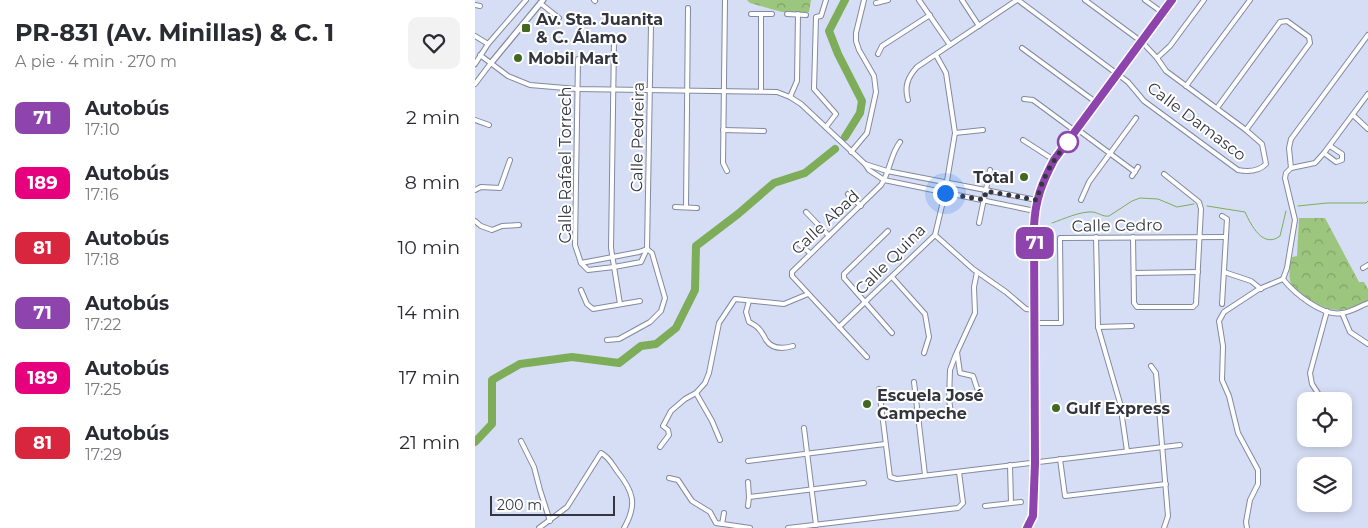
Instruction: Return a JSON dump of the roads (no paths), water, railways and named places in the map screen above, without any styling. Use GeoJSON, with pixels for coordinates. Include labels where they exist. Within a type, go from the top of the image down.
{"type":"FeatureCollection","features":[{"type":"Feature","properties":{"kind":"street"},"geometry":{"type":"LineString","coordinates":[[475,64],[487,44],[526,0]]}},
{"type":"Feature","properties":{"kind":"street"},"geometry":{"type":"LineString","coordinates":[[725,0],[723,163],[727,171]]}},
{"type":"Feature","properties":{"kind":"street"},"geometry":{"type":"LineString","coordinates":[[826,0],[823,13],[821,16],[816,17],[815,90],[837,114],[826,128]]}},
{"type":"Feature","properties":{"kind":"street"},"geometry":{"type":"LineString","coordinates":[[851,152],[867,132],[876,98],[875,76],[859,50],[855,36],[864,0]]}},
{"type":"Feature","properties":{"kind":"street"},"geometry":{"type":"LineString","coordinates":[[877,3],[888,0]]}},
{"type":"Feature","properties":{"kind":"street"},"geometry":{"type":"LineString","coordinates":[[919,0],[949,46]]}},
{"type":"Feature","properties":{"kind":"street"},"geometry":{"type":"LineString","coordinates":[[962,0],[979,26]]}},
{"type":"Feature","properties":{"kind":"street"},"geometry":{"type":"LineString","coordinates":[[908,100],[905,90],[911,73],[917,67],[1017,0]]}},
{"type":"Feature","properties":{"kind":"street","name":"Calle Damasco"},"geometry":{"type":"LineString","coordinates":[[1017,0],[1118,74],[1128,82],[1144,101],[1238,170],[1261,169],[1265,164],[1262,144],[1166,71],[1142,42],[1085,0]]}},
{"type":"Feature","properties":{"kind":"street"},"geometry":{"type":"LineString","coordinates":[[1145,0],[1163,13]]}},
{"type":"Feature","properties":{"kind":"street"},"geometry":{"type":"LineString","coordinates":[[1027,528],[1033,516],[1035,463],[1035,211],[1037,200],[1043,182],[1054,160],[1172,0]]}},
{"type":"Feature","properties":{"kind":"street"},"geometry":{"type":"LineString","coordinates":[[1157,58],[1170,46],[1204,0]]}},
{"type":"Feature","properties":{"kind":"street"},"geometry":{"type":"LineString","coordinates":[[1187,86],[1250,0]]}},
{"type":"Feature","properties":{"kind":"street"},"geometry":{"type":"LineString","coordinates":[[475,84],[491,62],[542,2],[559,18]]}},
{"type":"Feature","properties":{"kind":"street"},"geometry":{"type":"LineString","coordinates":[[686,207],[688,8]]}},
{"type":"Feature","properties":{"kind":"street"},"geometry":{"type":"LineString","coordinates":[[751,14],[772,14]]}},
{"type":"Feature","properties":{"kind":"street"},"geometry":{"type":"LineString","coordinates":[[761,14],[761,91]]}},
{"type":"Feature","properties":{"kind":"street"},"geometry":{"type":"LineString","coordinates":[[787,14],[807,15]]}},
{"type":"Feature","properties":{"kind":"street"},"geometry":{"type":"LineString","coordinates":[[790,97],[797,81],[798,14]]}},
{"type":"Feature","properties":{"kind":"street"},"geometry":{"type":"LineString","coordinates":[[878,54],[882,46],[930,15]]}},
{"type":"Feature","properties":{"kind":"street"},"geometry":{"type":"LineString","coordinates":[[1217,108],[1280,22],[1287,21],[1303,32],[1309,38],[1310,44],[1246,130]]}},
{"type":"Feature","properties":{"kind":"street","name":"Calle Pedreira"},"geometry":{"type":"LineString","coordinates":[[647,250],[651,25]]}},
{"type":"Feature","properties":{"kind":"street"},"geometry":{"type":"LineString","coordinates":[[1291,168],[1289,148],[1291,139],[1368,35]]}},
{"type":"Feature","properties":{"kind":"street"},"geometry":{"type":"LineString","coordinates":[[475,36],[487,44]]}},
{"type":"Feature","properties":{"kind":"street"},"geometry":{"type":"LineString","coordinates":[[614,41],[612,257],[620,304]]}},
{"type":"Feature","properties":{"kind":"street"},"geometry":{"type":"LineString","coordinates":[[1022,48],[1097,103]]}},
{"type":"Feature","properties":{"kind":"street"},"geometry":{"type":"LineString","coordinates":[[480,55],[508,76],[530,85],[577,89],[777,92],[801,104],[865,164],[869,170],[884,180],[1035,211]]}},
{"type":"Feature","properties":{"kind":"street","name":"Calle Quina"},"geometry":{"type":"LineString","coordinates":[[839,327],[935,235],[945,193],[955,133],[946,73],[936,55]]}},
{"type":"Feature","properties":{"kind":"street","name":"Calle Rafael Torrech"},"geometry":{"type":"LineString","coordinates":[[578,59],[575,245],[581,263],[647,250]]}},
{"type":"Feature","properties":{"kind":"street"},"geometry":{"type":"LineString","coordinates":[[1247,528],[1245,522],[1250,500],[1258,484],[1258,470],[1238,433],[1229,396],[1222,380],[1223,346],[1219,321],[1225,312],[1261,289],[1283,279],[1287,268],[1295,220],[1285,178],[1286,173],[1291,168],[1315,163],[1330,146],[1368,94]]}},
{"type":"Feature","properties":{"kind":"street"},"geometry":{"type":"LineString","coordinates":[[1023,99],[1033,100],[1110,154],[1133,174],[1138,167]]}},
{"type":"Feature","properties":{"kind":"street"},"geometry":{"type":"LineString","coordinates":[[1353,115],[1368,129]]}},
{"type":"Feature","properties":{"kind":"street"},"geometry":{"type":"LineString","coordinates":[[1081,200],[1089,182],[1136,118]]}},
{"type":"Feature","properties":{"kind":"street"},"geometry":{"type":"LineString","coordinates":[[475,120],[489,125]]}},
{"type":"Feature","properties":{"kind":"street"},"geometry":{"type":"LineString","coordinates":[[723,130],[764,131]]}},
{"type":"Feature","properties":{"kind":"street"},"geometry":{"type":"LineString","coordinates":[[955,133],[983,130]]}},
{"type":"Feature","properties":{"kind":"street"},"geometry":{"type":"LineString","coordinates":[[1023,140],[1054,160]]}},
{"type":"Feature","properties":{"kind":"street","name":"Calle Abad"},"geometry":{"type":"LineString","coordinates":[[867,357],[792,276],[792,272],[881,186],[894,150],[900,142]]}},
{"type":"Feature","properties":{"kind":"street"},"geometry":{"type":"LineString","coordinates":[[1324,153],[1336,162],[1342,160],[1342,154],[1330,146]]}},
{"type":"Feature","properties":{"kind":"street"},"geometry":{"type":"LineString","coordinates":[[475,190],[481,187],[500,188],[510,160]]}},
{"type":"Feature","properties":{"kind":"street"},"geometry":{"type":"LineString","coordinates":[[865,164],[887,171],[1037,200]]}},
{"type":"Feature","properties":{"kind":"street"},"geometry":{"type":"LineString","coordinates":[[979,223],[990,170]]}},
{"type":"Feature","properties":{"kind":"street"},"geometry":{"type":"LineString","coordinates":[[1133,237],[1134,303],[1137,307],[1193,307],[1196,304],[1201,210],[1199,202],[1164,174]]}},
{"type":"Feature","properties":{"kind":"street"},"geometry":{"type":"LineString","coordinates":[[848,194],[861,206]]}},
{"type":"Feature","properties":{"kind":"street"},"geometry":{"type":"LineString","coordinates":[[675,207],[697,208]]}},
{"type":"Feature","properties":{"kind":"street"},"geometry":{"type":"LineString","coordinates":[[806,212],[829,236]]}},
{"type":"Feature","properties":{"kind":"street"},"geometry":{"type":"LineString","coordinates":[[1222,216],[1227,219],[1222,304]]}},
{"type":"Feature","properties":{"kind":"street"},"geometry":{"type":"LineString","coordinates":[[475,221],[481,226],[492,230],[503,226],[519,225]]}},
{"type":"Feature","properties":{"kind":"street"},"geometry":{"type":"LineString","coordinates":[[888,231],[844,274],[844,278],[892,333]]}},
{"type":"Feature","properties":{"kind":"street"},"geometry":{"type":"LineString","coordinates":[[935,235],[977,272],[1006,292],[1026,309],[1035,310]]}},
{"type":"Feature","properties":{"kind":"street"},"geometry":{"type":"LineString","coordinates":[[1096,237],[1098,327],[1121,403],[1127,451]]}},
{"type":"Feature","properties":{"kind":"street","name":"Calle Cedro"},"geometry":{"type":"LineString","coordinates":[[1035,323],[1061,323],[1060,238],[1227,237]]}},
{"type":"Feature","properties":{"kind":"street"},"geometry":{"type":"LineString","coordinates":[[799,244],[810,253]]}},
{"type":"Feature","properties":{"kind":"street"},"geometry":{"type":"LineString","coordinates":[[581,263],[588,270],[614,267],[641,262],[647,250],[652,254],[665,298],[661,311],[650,322],[619,339],[607,340]]}},
{"type":"Feature","properties":{"kind":"street"},"geometry":{"type":"LineString","coordinates":[[1363,268],[1368,265]]}},
{"type":"Feature","properties":{"kind":"street"},"geometry":{"type":"LineString","coordinates":[[951,412],[949,400],[950,370],[975,313],[974,287],[977,272]]}},
{"type":"Feature","properties":{"kind":"street"},"geometry":{"type":"LineString","coordinates":[[1133,273],[1198,272]]}},
{"type":"Feature","properties":{"kind":"street"},"geometry":{"type":"LineString","coordinates":[[1224,272],[1251,281],[1261,289]]}},
{"type":"Feature","properties":{"kind":"street"},"geometry":{"type":"LineString","coordinates":[[892,277],[925,314],[929,337],[924,353]]}},
{"type":"Feature","properties":{"kind":"street"},"geometry":{"type":"LineString","coordinates":[[1283,279],[1291,289],[1307,302],[1327,311],[1342,313],[1368,303]]}},
{"type":"Feature","properties":{"kind":"street"},"geometry":{"type":"LineString","coordinates":[[581,290],[587,304],[593,309],[640,301]]}},
{"type":"Feature","properties":{"kind":"street"},"geometry":{"type":"LineString","coordinates":[[660,448],[669,435],[668,430],[663,426],[671,411],[696,394],[705,383],[709,373],[719,323],[735,299],[784,304],[808,294]]}},
{"type":"Feature","properties":{"kind":"street"},"geometry":{"type":"LineString","coordinates":[[749,301],[746,312],[749,322],[758,326],[767,342],[778,348],[793,346]]}},
{"type":"Feature","properties":{"kind":"street"},"geometry":{"type":"LineString","coordinates":[[1317,392],[1312,384],[1310,373],[1327,311]]}},
{"type":"Feature","properties":{"kind":"street"},"geometry":{"type":"LineString","coordinates":[[1342,313],[1350,332],[1368,344]]}},
{"type":"Feature","properties":{"kind":"street"},"geometry":{"type":"LineString","coordinates":[[1098,327],[1132,326]]}},
{"type":"Feature","properties":{"kind":"street"},"geometry":{"type":"LineString","coordinates":[[957,352],[960,373],[973,376],[977,388]]}},
{"type":"Feature","properties":{"kind":"street"},"geometry":{"type":"LineString","coordinates":[[1151,366],[1156,373],[1166,484],[1168,516],[1164,528]]}},
{"type":"Feature","properties":{"kind":"street"},"geometry":{"type":"LineString","coordinates":[[914,382],[925,475]]}},
{"type":"Feature","properties":{"kind":"street"},"geometry":{"type":"LineString","coordinates":[[879,389],[890,477],[897,479],[1180,445]]}},
{"type":"Feature","properties":{"kind":"street"},"geometry":{"type":"LineString","coordinates":[[696,394],[712,421],[720,440]]}},
{"type":"Feature","properties":{"kind":"street"},"geometry":{"type":"LineString","coordinates":[[804,428],[816,525]]}},
{"type":"Feature","properties":{"kind":"street"},"geometry":{"type":"LineString","coordinates":[[521,441],[534,467],[550,520]]}},
{"type":"Feature","properties":{"kind":"street"},"geometry":{"type":"LineString","coordinates":[[748,461],[885,444]]}},
{"type":"Feature","properties":{"kind":"street"},"geometry":{"type":"LineString","coordinates":[[539,528],[545,526],[567,507],[601,453],[607,456],[625,480],[631,493],[630,517],[624,528]]}},
{"type":"Feature","properties":{"kind":"street"},"geometry":{"type":"LineString","coordinates":[[1060,460],[1065,496],[1166,484]]}},
{"type":"Feature","properties":{"kind":"street"},"geometry":{"type":"LineString","coordinates":[[1010,465],[1011,503]]}},
{"type":"Feature","properties":{"kind":"street"},"geometry":{"type":"LineString","coordinates":[[788,528],[958,508],[963,503],[959,472]]}},
{"type":"Feature","properties":{"kind":"street"},"geometry":{"type":"LineString","coordinates":[[669,478],[678,480],[691,501],[710,512],[716,522],[750,528]]}},
{"type":"Feature","properties":{"kind":"street"},"geometry":{"type":"LineString","coordinates":[[748,482],[748,506]]}},
{"type":"Feature","properties":{"kind":"street"},"geometry":{"type":"LineString","coordinates":[[749,497],[864,483]]}},
{"type":"Feature","properties":{"kind":"street"},"geometry":{"type":"LineString","coordinates":[[985,506],[1021,502]]}},
{"type":"Feature","properties":{"kind":"street"},"geometry":{"type":"LineString","coordinates":[[722,524],[724,513]]}},
{"type":"Feature","properties":{"kind":"waterway"},"geometry":{"type":"LineString","coordinates":[[845,0],[829,31],[838,54],[862,101],[860,113],[845,137]]}},
{"type":"Feature","properties":{"kind":"waterway"},"geometry":{"type":"LineString","coordinates":[[475,442],[492,424],[492,380],[520,364],[572,357],[619,363],[641,346],[656,344],[676,328],[695,290],[696,246],[774,183],[805,173],[835,149]]}},
{"type":"Feature","properties":{"kind":"waterway"},"geometry":{"type":"LineString","coordinates":[[1052,223],[1088,212],[1109,216],[1140,198],[1158,199],[1177,207],[1194,204]]}},
{"type":"Feature","properties":{"kind":"waterway"},"geometry":{"type":"LineString","coordinates":[[1298,206],[1327,203],[1366,203],[1368,201]]}},
{"type":"Feature","properties":{"kind":"waterway"},"geometry":{"type":"LineString","coordinates":[[1207,206],[1245,212],[1258,234],[1268,240],[1280,236],[1286,211]]}},
{"type":"Feature","properties":{"kind":"place","name":"Av. Sta. Juanita & C. Álamo"},"geometry":{"type":"Point","coordinates":[526,28]}},
{"type":"Feature","properties":{"kind":"place","name":"Mobil Mart"},"geometry":{"type":"Point","coordinates":[518,58]}},
{"type":"Feature","properties":{"kind":"place","name":"Total"},"geometry":{"type":"Point","coordinates":[1024,177]}},
{"type":"Feature","properties":{"kind":"place","name":"Escuela José Campeche"},"geometry":{"type":"Point","coordinates":[867,404]}},
{"type":"Feature","properties":{"kind":"place","name":"Gulf Express"},"geometry":{"type":"Point","coordinates":[1056,408]}}]}
